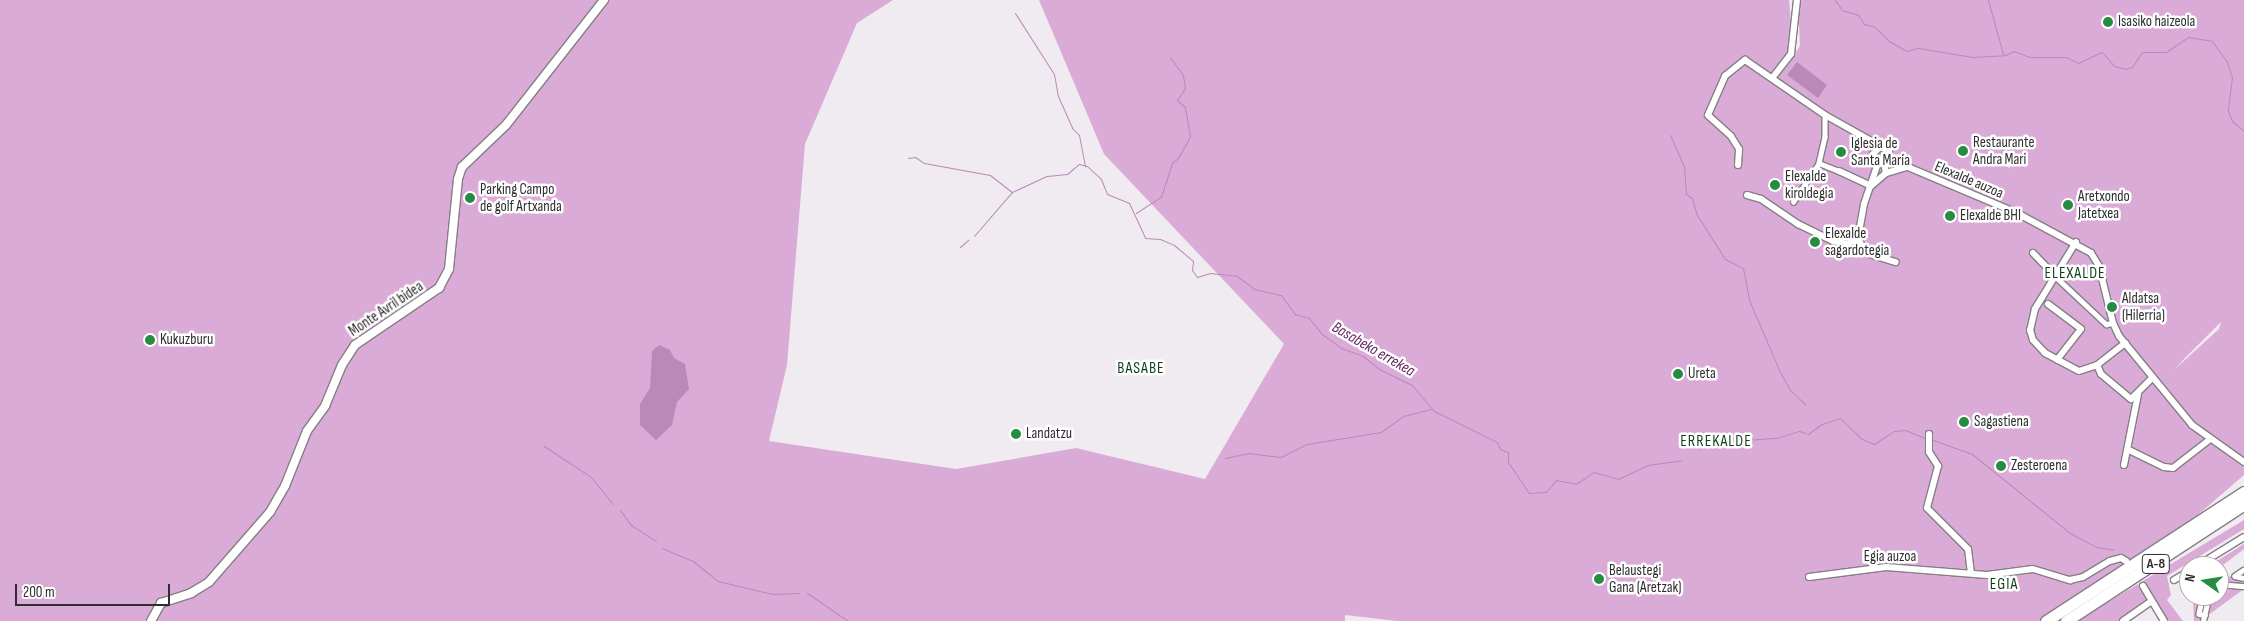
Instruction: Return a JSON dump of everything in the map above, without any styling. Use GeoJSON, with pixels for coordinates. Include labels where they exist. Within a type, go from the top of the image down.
{"type":"FeatureCollection","features":[{"type":"Feature","properties":{"kind":"highway","name":"A-8"},"geometry":{"type":"LineString","coordinates":[[2046,621],[2244,492]]}},
{"type":"Feature","properties":{"kind":"highway","name":"A-8"},"geometry":{"type":"LineString","coordinates":[[2066,621],[2244,504]]}},
{"type":"Feature","properties":{"kind":"street","name":"Monte Avril bidea"},"geometry":{"type":"LineString","coordinates":[[151,621],[161,604],[200,589],[209,582],[270,512],[289,478],[307,431],[326,406],[342,365],[355,345],[439,288],[449,268],[458,179],[462,167],[510,120],[604,0]]}},
{"type":"Feature","properties":{"kind":"street"},"geometry":{"type":"LineString","coordinates":[[1773,77],[1791,54],[1797,0]]}},
{"type":"Feature","properties":{"kind":"street"},"geometry":{"type":"LineString","coordinates":[[1738,165],[1739,149],[1732,142],[1728,131],[1708,117],[1725,76],[1745,60],[1773,77],[1825,115],[1889,151],[1871,186],[1858,240],[1866,253],[1896,262]]}},
{"type":"Feature","properties":{"kind":"street"},"geometry":{"type":"LineString","coordinates":[[1793,202],[1819,163],[1825,137],[1825,115]]}},
{"type":"Feature","properties":{"kind":"street"},"geometry":{"type":"LineString","coordinates":[[1882,147],[1874,152],[1884,162],[1886,174]]}},
{"type":"Feature","properties":{"kind":"street","name":"Elexalde auzoa"},"geometry":{"type":"LineString","coordinates":[[1884,162],[1907,167],[2076,242],[2095,259],[2112,305],[2113,324],[2125,344],[2192,425],[2209,440],[2244,462]]}},
{"type":"Feature","properties":{"kind":"street"},"geometry":{"type":"LineString","coordinates":[[1819,163],[1871,186]]}},
{"type":"Feature","properties":{"kind":"street"},"geometry":{"type":"LineString","coordinates":[[1871,186],[1886,174],[1907,167]]}},
{"type":"Feature","properties":{"kind":"street"},"geometry":{"type":"LineString","coordinates":[[1747,195],[1761,199],[1798,224],[1833,241],[1847,244],[1858,240]]}},
{"type":"Feature","properties":{"kind":"street"},"geometry":{"type":"LineString","coordinates":[[2076,242],[2035,309],[2030,330],[2036,345],[2057,360],[2079,371],[2097,365],[2125,344]]}},
{"type":"Feature","properties":{"kind":"street"},"geometry":{"type":"LineString","coordinates":[[2033,253],[2106,324],[2113,324]]}},
{"type":"Feature","properties":{"kind":"street"},"geometry":{"type":"LineString","coordinates":[[2048,304],[2081,329],[2057,360]]}},
{"type":"Feature","properties":{"kind":"street"},"geometry":{"type":"LineString","coordinates":[[2097,365],[2101,374],[2136,406]]}},
{"type":"Feature","properties":{"kind":"street"},"geometry":{"type":"LineString","coordinates":[[2131,400],[2152,378]]}},
{"type":"Feature","properties":{"kind":"street"},"geometry":{"type":"LineString","coordinates":[[2124,465],[2129,450],[2138,394]]}},
{"type":"Feature","properties":{"kind":"street"},"geometry":{"type":"LineString","coordinates":[[1929,434],[1929,452],[1938,466],[1927,508],[1968,549],[1971,573]]}},
{"type":"Feature","properties":{"kind":"street"},"geometry":{"type":"LineString","coordinates":[[2129,450],[2164,467],[2173,468],[2209,440]]}},
{"type":"Feature","properties":{"kind":"street"},"geometry":{"type":"LineString","coordinates":[[2213,556],[2244,537]]}},
{"type":"Feature","properties":{"kind":"street","name":"Egia auzoa"},"geometry":{"type":"LineString","coordinates":[[1809,577],[1871,567],[2006,575],[2032,569],[2070,580],[2082,577],[2120,558],[2126,561]]}},
{"type":"Feature","properties":{"kind":"street"},"geometry":{"type":"LineString","coordinates":[[2244,570],[2235,576],[2244,578]]}},
{"type":"Feature","properties":{"kind":"street"},"geometry":{"type":"LineString","coordinates":[[2174,580],[2179,577]]}},
{"type":"Feature","properties":{"kind":"street"},"geometry":{"type":"LineString","coordinates":[[2229,585],[2244,586]]}},
{"type":"Feature","properties":{"kind":"street"},"geometry":{"type":"LineString","coordinates":[[2143,586],[2164,621]]}},
{"type":"Feature","properties":{"kind":"street"},"geometry":{"type":"LineString","coordinates":[[2123,620],[2152,601]]}},
{"type":"Feature","properties":{"kind":"street"},"geometry":{"type":"LineString","coordinates":[[2201,606],[2199,614],[2205,615]]}},
{"type":"Feature","properties":{"kind":"street"},"geometry":{"type":"LineString","coordinates":[[2204,621],[2207,606]]}},
{"type":"Feature","properties":{"kind":"shaded area"},"geometry":{"type":"Polygon","coordinates":[[[0,0],[893,0],[857,23],[805,144],[787,365],[769,441],[956,469],[1076,448],[1205,479],[1284,344],[1104,154],[1039,0],[1789,0],[1794,55],[1800,46],[1798,0],[2244,0],[2244,475],[2156,551],[2046,621],[1397,621],[1345,615],[1345,621],[0,621],[0,0]],[[2221,322],[2175,369],[2219,329],[2221,322]]]}},
{"type":"Feature","properties":{"kind":"shaded area"},"geometry":{"type":"Polygon","coordinates":[[[1797,62],[1827,85],[1818,98],[1787,75],[1797,62]]]}},
{"type":"Feature","properties":{"kind":"shaded area"},"geometry":{"type":"Polygon","coordinates":[[[659,345],[670,350],[674,358],[685,364],[689,389],[677,402],[672,425],[656,440],[640,425],[640,404],[650,388],[652,351],[659,345]]]}},
{"type":"Feature","properties":{"kind":"shaded area"},"geometry":{"type":"Polygon","coordinates":[[[2244,520],[2244,529],[2200,556],[2184,556],[2244,520]]]}},
{"type":"Feature","properties":{"kind":"shaded area"},"geometry":{"type":"Polygon","coordinates":[[[2244,544],[2244,549],[2229,560],[2229,556],[2225,556],[2244,544]]]}},
{"type":"Feature","properties":{"kind":"shaded area"},"geometry":{"type":"Polygon","coordinates":[[[2179,559],[2179,569],[2167,576],[2171,595],[2167,600],[2183,621],[2166,621],[2141,582],[2179,559]]]}},
{"type":"Feature","properties":{"kind":"shaded area"},"geometry":{"type":"Polygon","coordinates":[[[2244,568],[2244,589],[2229,600],[2229,577],[2244,568]]]}},
{"type":"Feature","properties":{"kind":"shaded area"},"geometry":{"type":"Polygon","coordinates":[[[2138,584],[2148,603],[2119,621],[2076,621],[2138,584]]]}},
{"type":"Feature","properties":{"kind":"shaded area"},"geometry":{"type":"Polygon","coordinates":[[[2193,606],[2221,606],[2207,616],[2205,621],[2194,621],[2193,606]]]}},
{"type":"Feature","properties":{"kind":"waterway"},"geometry":{"type":"LineString","coordinates":[[1835,0],[1842,10],[1858,15],[1864,24],[1875,27],[1889,41],[1906,51],[1918,48],[1972,57],[2005,55],[2014,51],[2030,57],[2066,57],[2078,63],[2102,52],[2114,66],[2125,69],[2132,67],[2142,52],[2166,52],[2188,37],[2212,41],[2227,62],[2232,77],[2228,111],[2232,121],[2244,131]]}},
{"type":"Feature","properties":{"kind":"waterway"},"geometry":{"type":"LineString","coordinates":[[1988,0],[2003,54]]}},
{"type":"Feature","properties":{"kind":"waterway"},"geometry":{"type":"LineString","coordinates":[[1015,13],[1054,74],[1058,96],[1072,128],[1079,135],[1085,166]]}},
{"type":"Feature","properties":{"kind":"waterway"},"geometry":{"type":"LineString","coordinates":[[1136,213],[1161,197],[1172,163],[1178,158],[1190,136],[1185,107],[1177,100],[1185,88],[1183,75],[1170,57]]}},
{"type":"Feature","properties":{"kind":"waterway"},"geometry":{"type":"LineString","coordinates":[[1670,135],[1684,166],[1686,194],[1692,198],[1697,215],[1725,259],[1743,268],[1749,300],[1780,372],[1790,390],[1805,404]]}},
{"type":"Feature","properties":{"kind":"waterway","name":"Basabeko errekea"},"geometry":{"type":"LineString","coordinates":[[908,158],[915,157],[924,163],[990,175],[1012,192],[1047,176],[1067,174],[1079,164],[1087,166],[1101,179],[1107,194],[1129,203],[1145,238],[1160,239],[1174,245],[1193,261],[1192,270],[1197,277],[1210,273],[1237,276],[1254,289],[1281,295],[1295,314],[1309,318],[1322,334],[1341,348],[1363,356],[1379,369],[1412,385],[1434,411],[1497,442],[1500,449],[1508,452],[1508,462],[1529,493],[1546,492],[1556,480],[1576,484],[1594,472],[1618,479],[1648,465],[1682,460]]}},
{"type":"Feature","properties":{"kind":"waterway"},"geometry":{"type":"LineString","coordinates":[[974,236],[1012,192]]}},
{"type":"Feature","properties":{"kind":"waterway"},"geometry":{"type":"LineString","coordinates":[[960,247],[968,240]]}},
{"type":"Feature","properties":{"kind":"waterway"},"geometry":{"type":"LineString","coordinates":[[1225,458],[1248,453],[1281,457],[1307,444],[1381,432],[1403,416],[1432,409]]}},
{"type":"Feature","properties":{"kind":"waterway","name":"Basabeko errekea"},"geometry":{"type":"LineString","coordinates":[[1808,434],[1822,424],[1840,418],[1862,439],[1874,444],[1894,431],[1905,430],[1925,438]]}},
{"type":"Feature","properties":{"kind":"waterway","name":"Basabeko errekea"},"geometry":{"type":"LineString","coordinates":[[1745,440],[1777,438],[1799,431],[1806,433]]}},
{"type":"Feature","properties":{"kind":"waterway","name":"Basabeko errekea"},"geometry":{"type":"LineString","coordinates":[[1716,444],[1726,439],[1740,440]]}},
{"type":"Feature","properties":{"kind":"waterway","name":"Basabeko errekea"},"geometry":{"type":"LineString","coordinates":[[1933,440],[1972,454],[2070,533],[2096,547],[2114,550]]}},
{"type":"Feature","properties":{"kind":"waterway"},"geometry":{"type":"LineString","coordinates":[[544,446],[591,477],[613,504]]}},
{"type":"Feature","properties":{"kind":"waterway"},"geometry":{"type":"LineString","coordinates":[[620,510],[631,525],[656,541]]}},
{"type":"Feature","properties":{"kind":"waterway"},"geometry":{"type":"LineString","coordinates":[[662,548],[693,561],[718,581],[772,594],[799,593]]}},
{"type":"Feature","properties":{"kind":"waterway"},"geometry":{"type":"LineString","coordinates":[[807,593],[848,621]]}},
{"type":"Feature","properties":{"kind":"place","name":"Isasiko haizeola"},"geometry":{"type":"Point","coordinates":[2108,22]}},
{"type":"Feature","properties":{"kind":"place","name":"Restaurante Andra Mari"},"geometry":{"type":"Point","coordinates":[1963,151]}},
{"type":"Feature","properties":{"kind":"place","name":"Iglesia de Santa María"},"geometry":{"type":"Point","coordinates":[1841,152]}},
{"type":"Feature","properties":{"kind":"place","name":"Elexalde kiroldegia"},"geometry":{"type":"Point","coordinates":[1775,185]}},
{"type":"Feature","properties":{"kind":"place","name":"Parking Campo de golf Artxanda"},"geometry":{"type":"Point","coordinates":[470,198]}},
{"type":"Feature","properties":{"kind":"place","name":"Aretxondo Jatetxea"},"geometry":{"type":"Point","coordinates":[2068,205]}},
{"type":"Feature","properties":{"kind":"place","name":"Elexalde BHI"},"geometry":{"type":"Point","coordinates":[1950,216]}},
{"type":"Feature","properties":{"kind":"place","name":"Elexalde sagardotegia"},"geometry":{"type":"Point","coordinates":[1815,242]}},
{"type":"Feature","properties":{"kind":"place","name":"Aldatsa (Hilerria)"},"geometry":{"type":"Point","coordinates":[2112,307]}},
{"type":"Feature","properties":{"kind":"place","name":"Kukuzburu"},"geometry":{"type":"Point","coordinates":[150,340]}},
{"type":"Feature","properties":{"kind":"place","name":"Ureta"},"geometry":{"type":"Point","coordinates":[1678,374]}},
{"type":"Feature","properties":{"kind":"place","name":"Sagastiena"},"geometry":{"type":"Point","coordinates":[1964,422]}},
{"type":"Feature","properties":{"kind":"place","name":"Landatzu"},"geometry":{"type":"Point","coordinates":[1016,434]}},
{"type":"Feature","properties":{"kind":"place","name":"Zesteroena"},"geometry":{"type":"Point","coordinates":[2001,466]}},
{"type":"Feature","properties":{"kind":"place","name":"Belaustegi Gana (Aretzak)"},"geometry":{"type":"Point","coordinates":[1599,579]}},
{"type":"Feature","properties":{"kind":"district","name":"ELEXALDE"},"geometry":{"type":"Point","coordinates":[2075,274]}},
{"type":"Feature","properties":{"kind":"district","name":"BASABE"},"geometry":{"type":"Point","coordinates":[1141,369]}},
{"type":"Feature","properties":{"kind":"district","name":"ERREKALDE"},"geometry":{"type":"Point","coordinates":[1716,442]}},
{"type":"Feature","properties":{"kind":"district","name":"EGIA"},"geometry":{"type":"Point","coordinates":[2004,585]}}]}
